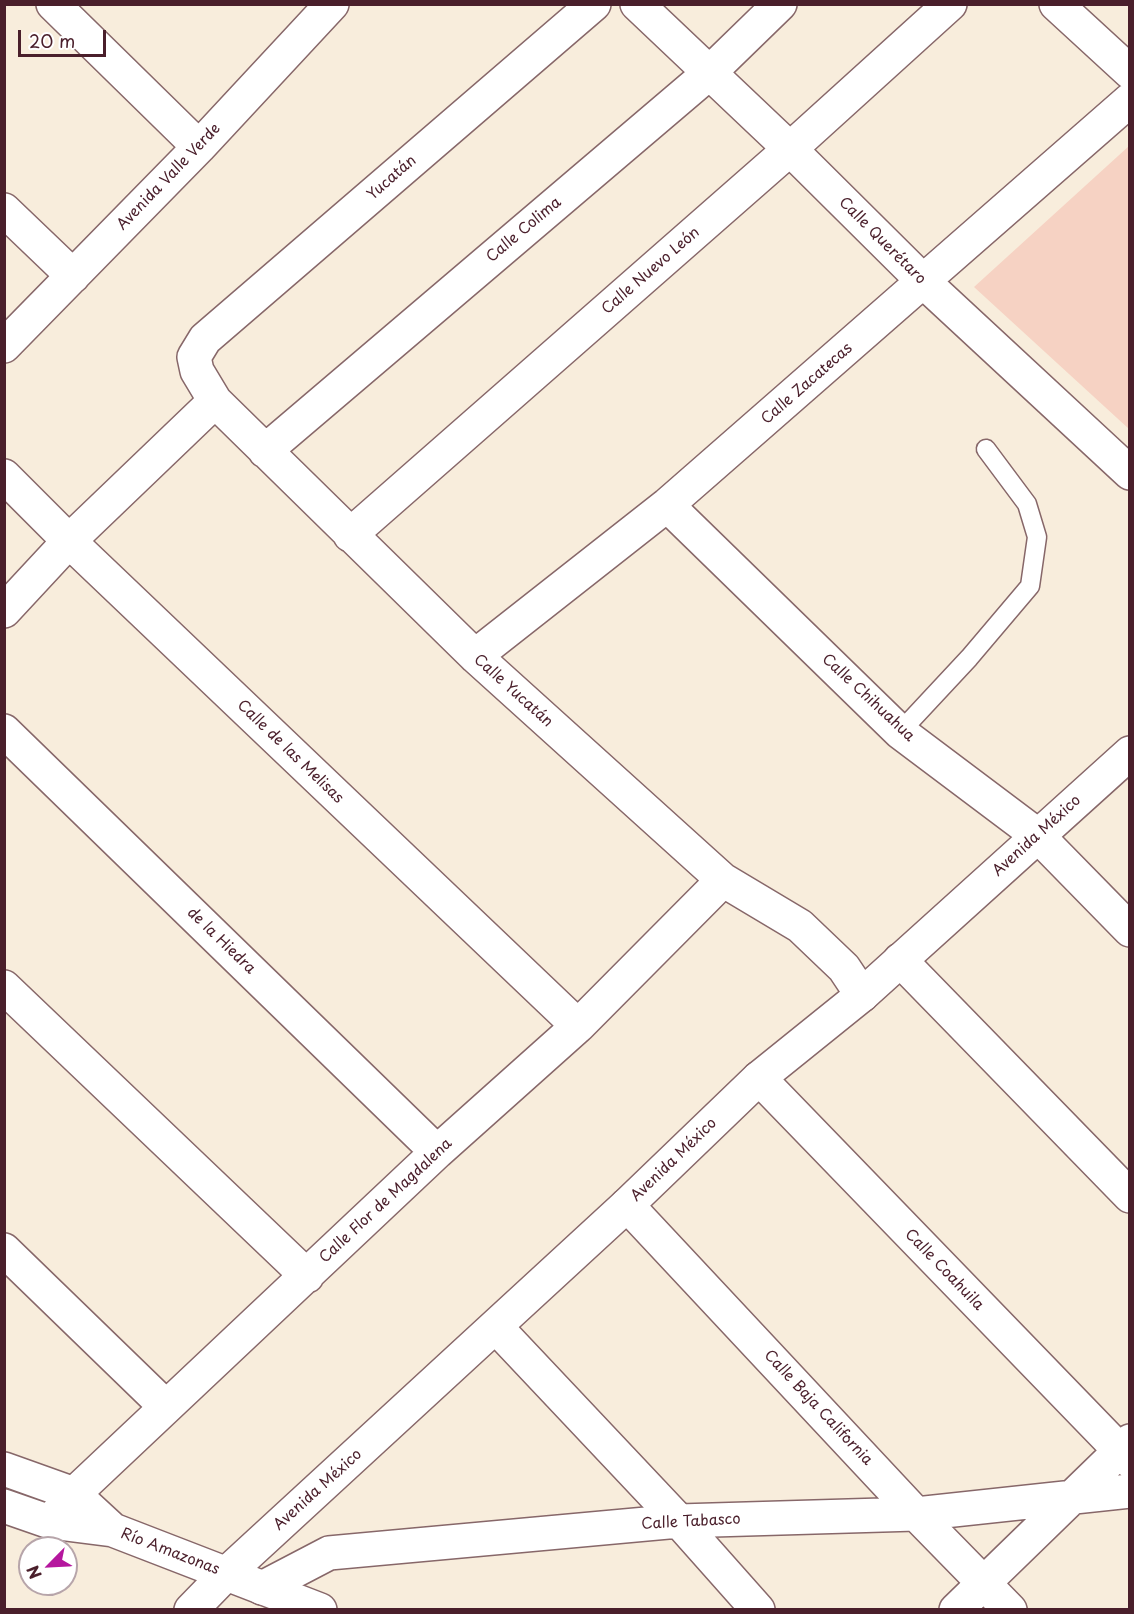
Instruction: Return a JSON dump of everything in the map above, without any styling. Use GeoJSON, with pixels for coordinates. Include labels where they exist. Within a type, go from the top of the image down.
{"type":"FeatureCollection","features":[{"type":"Feature","properties":{"kind":"street"},"geometry":{"type":"LineString","coordinates":[[53,4],[199,147]]}},
{"type":"Feature","properties":{"kind":"street","name":"Yucatán"},"geometry":{"type":"LineString","coordinates":[[195,357],[205,339],[594,4]]}},
{"type":"Feature","properties":{"kind":"street","name":"Calle Querétaro"},"geometry":{"type":"LineString","coordinates":[[637,4],[708,74],[790,149],[924,282],[1130,474]]}},
{"type":"Feature","properties":{"kind":"street","name":"Calle Colima"},"geometry":{"type":"LineString","coordinates":[[265,451],[708,74],[780,4]]}},
{"type":"Feature","properties":{"kind":"street","name":"Calle Nuevo León"},"geometry":{"type":"LineString","coordinates":[[350,535],[790,149],[950,4]]}},
{"type":"Feature","properties":{"kind":"street"},"geometry":{"type":"LineString","coordinates":[[1056,4],[1130,72]]}},
{"type":"Feature","properties":{"kind":"street","name":"Avenida Valle Verde"},"geometry":{"type":"LineString","coordinates":[[4,346],[199,147],[331,5]]}},
{"type":"Feature","properties":{"kind":"street","name":"Calle Zacatecas"},"geometry":{"type":"LineString","coordinates":[[475,656],[667,505],[1130,100]]}},
{"type":"Feature","properties":{"kind":"street"},"geometry":{"type":"LineString","coordinates":[[4,210],[74,276]]}},
{"type":"Feature","properties":{"kind":"street","name":"Calle Yucatán"},"geometry":{"type":"LineString","coordinates":[[195,357],[197,371],[215,401],[475,656],[723,880],[800,926],[844,968],[862,995]]}},
{"type":"Feature","properties":{"kind":"street"},"geometry":{"type":"LineString","coordinates":[[4,611],[69,541],[215,401]]}},
{"type":"Feature","properties":{"kind":"street","name":"Calle de las Melisas"},"geometry":{"type":"LineString","coordinates":[[4,476],[69,541],[578,1026]]}},
{"type":"Feature","properties":{"kind":"street","name":"Calle Chihuahua"},"geometry":{"type":"LineString","coordinates":[[667,505],[900,732],[1036,836],[1130,930]]}},
{"type":"Feature","properties":{"kind":"street","name":"de la Hiedra"},"geometry":{"type":"LineString","coordinates":[[4,731],[437,1152]]}},
{"type":"Feature","properties":{"kind":"street","name":"Avenida México"},"geometry":{"type":"LineString","coordinates":[[191,1610],[226,1574],[627,1205],[759,1078],[862,995],[1130,753]]}},
{"type":"Feature","properties":{"kind":"street","name":"Calle Flor de Magdalena"},"geometry":{"type":"LineString","coordinates":[[50,1522],[74,1494],[437,1152],[578,1026],[723,880]]}},
{"type":"Feature","properties":{"kind":"street"},"geometry":{"type":"LineString","coordinates":[[900,960],[1130,1196]]}},
{"type":"Feature","properties":{"kind":"street"},"geometry":{"type":"LineString","coordinates":[[4,987],[307,1276]]}},
{"type":"Feature","properties":{"kind":"street","name":"Calle Coahuila"},"geometry":{"type":"LineString","coordinates":[[759,1078],[1126,1451]]}},
{"type":"Feature","properties":{"kind":"street","name":"Calle Baja California"},"geometry":{"type":"LineString","coordinates":[[627,1205],[916,1514],[1010,1610]]}},
{"type":"Feature","properties":{"kind":"street"},"geometry":{"type":"LineString","coordinates":[[4,1250],[166,1407]]}},
{"type":"Feature","properties":{"kind":"street"},"geometry":{"type":"LineString","coordinates":[[496,1327],[679,1521],[758,1610]]}},
{"type":"Feature","properties":{"kind":"street"},"geometry":{"type":"LineString","coordinates":[[956,1610],[1074,1496],[1126,1451]]}},
{"type":"Feature","properties":{"kind":"street","name":"Río Amazonas"},"geometry":{"type":"LineString","coordinates":[[4,1469],[74,1494],[113,1530]]}},
{"type":"Feature","properties":{"kind":"street","name":"Calle Tabasco"},"geometry":{"type":"LineString","coordinates":[[262,1588],[329,1553],[679,1521],[916,1514],[1130,1491]]}},
{"type":"Feature","properties":{"kind":"street","name":"Río Amazonas"},"geometry":{"type":"LineString","coordinates":[[4,1506],[50,1522],[113,1530],[320,1610]]}},
{"type":"Feature","properties":{"kind":"lane"},"geometry":{"type":"LineString","coordinates":[[900,732],[969,658],[1030,586],[1036,537],[1027,504],[986,449]]}},
{"type":"Feature","properties":{"kind":"shaded area"},"geometry":{"type":"Polygon","coordinates":[[[1129,146],[1129,429],[974,287],[1129,146]]]}}]}
